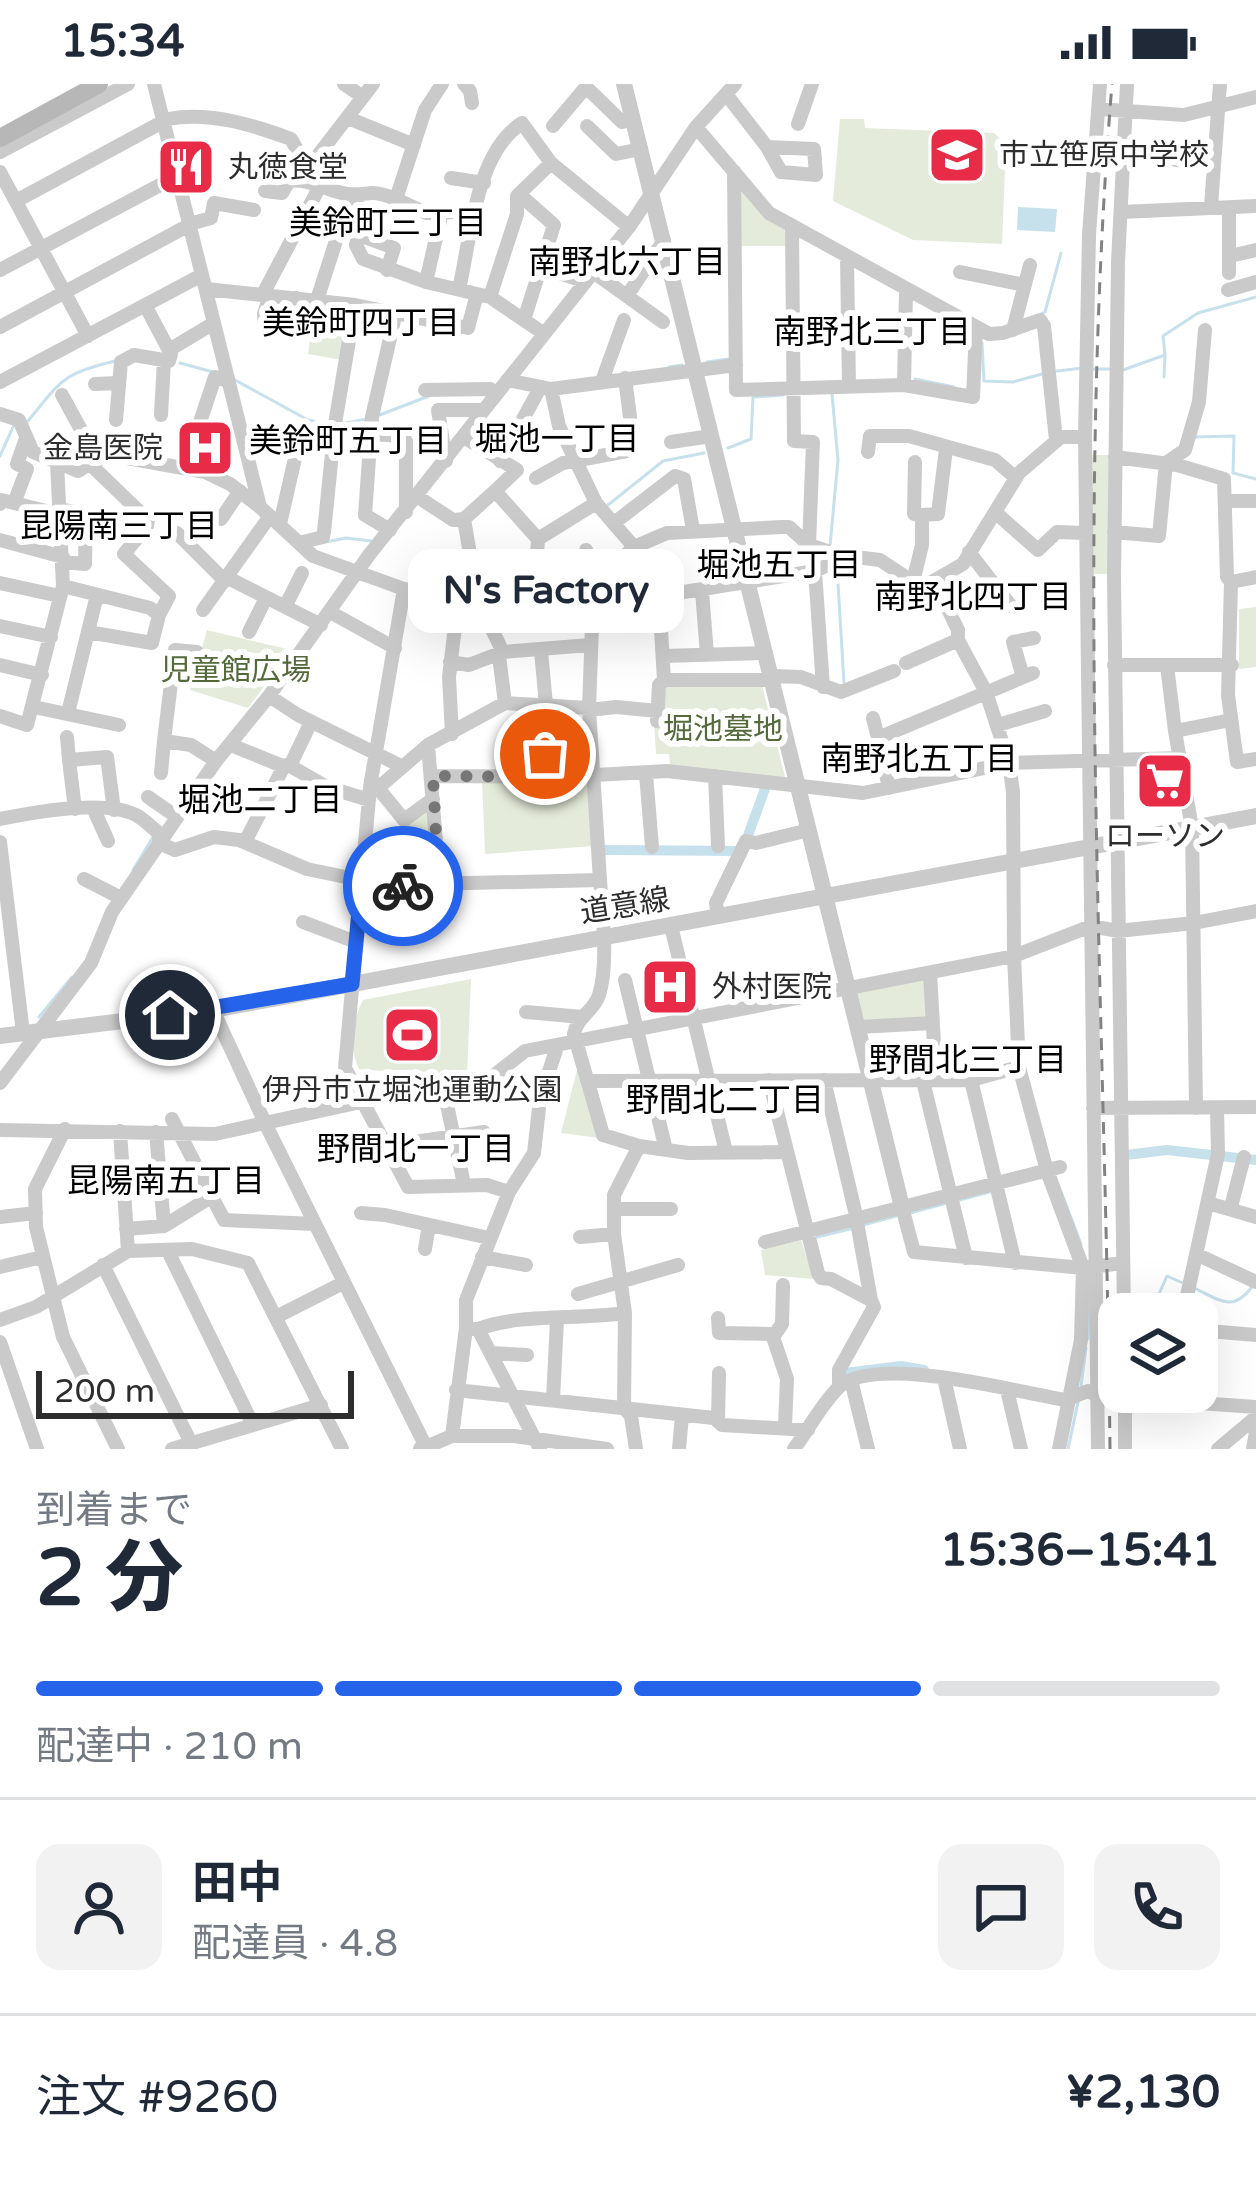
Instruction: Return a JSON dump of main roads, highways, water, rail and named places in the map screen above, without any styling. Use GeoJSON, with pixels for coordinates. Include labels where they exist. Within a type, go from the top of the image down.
{"type":"FeatureCollection","features":[{"type":"Feature","properties":{"kind":"main road"},"geometry":{"type":"LineString","coordinates":[[0,138],[99,84]]}},
{"type":"Feature","properties":{"kind":"water"},"geometry":{"type":"Polygon","coordinates":[[[1018,207],[1057,209],[1055,232],[1017,230],[1018,207]]]}},
{"type":"Feature","properties":{"kind":"waterway"},"geometry":{"type":"LineString","coordinates":[[1041,314],[1061,253]]}},
{"type":"Feature","properties":{"kind":"waterway"},"geometry":{"type":"LineString","coordinates":[[1123,370],[1165,355],[1163,336],[1198,313],[1256,297]]}},
{"type":"Feature","properties":{"kind":"waterway"},"geometry":{"type":"LineString","coordinates":[[982,343],[984,381],[1013,382],[1042,374]]}},
{"type":"Feature","properties":{"kind":"waterway"},"geometry":{"type":"LineString","coordinates":[[1164,377],[1165,355]]}},
{"type":"Feature","properties":{"kind":"waterway"},"geometry":{"type":"LineString","coordinates":[[707,362],[728,359]]}},
{"type":"Feature","properties":{"kind":"waterway"},"geometry":{"type":"LineString","coordinates":[[28,421],[64,380],[115,361]]}},
{"type":"Feature","properties":{"kind":"waterway"},"geometry":{"type":"LineString","coordinates":[[180,363],[213,372]]}},
{"type":"Feature","properties":{"kind":"waterway"},"geometry":{"type":"LineString","coordinates":[[669,367],[682,365]]}},
{"type":"Feature","properties":{"kind":"waterway"},"geometry":{"type":"LineString","coordinates":[[1057,371],[1083,368]]}},
{"type":"Feature","properties":{"kind":"waterway"},"geometry":{"type":"LineString","coordinates":[[1093,369],[1113,369]]}},
{"type":"Feature","properties":{"kind":"waterway"},"geometry":{"type":"LineString","coordinates":[[915,379],[954,387]]}},
{"type":"Feature","properties":{"kind":"waterway"},"geometry":{"type":"LineString","coordinates":[[235,380],[308,420],[328,424]]}},
{"type":"Feature","properties":{"kind":"waterway"},"geometry":{"type":"LineString","coordinates":[[830,546],[838,460],[832,394]]}},
{"type":"Feature","properties":{"kind":"waterway"},"geometry":{"type":"LineString","coordinates":[[728,448],[751,439],[753,397],[783,395]]}},
{"type":"Feature","properties":{"kind":"waterway"},"geometry":{"type":"LineString","coordinates":[[377,416],[429,396]]}},
{"type":"Feature","properties":{"kind":"waterway"},"geometry":{"type":"LineString","coordinates":[[341,424],[367,419]]}},
{"type":"Feature","properties":{"kind":"waterway"},"geometry":{"type":"LineString","coordinates":[[0,456],[14,425]]}},
{"type":"Feature","properties":{"kind":"waterway"},"geometry":{"type":"LineString","coordinates":[[1195,437],[1234,436],[1233,473],[1256,479]]}},
{"type":"Feature","properties":{"kind":"waterway"},"geometry":{"type":"LineString","coordinates":[[608,505],[663,461],[704,453]]}},
{"type":"Feature","properties":{"kind":"waterway"},"geometry":{"type":"LineString","coordinates":[[326,542],[371,541]]}},
{"type":"Feature","properties":{"kind":"waterway"},"geometry":{"type":"LineString","coordinates":[[837,567],[844,683]]}},
{"type":"Feature","properties":{"kind":"waterway"},"geometry":{"type":"LineString","coordinates":[[746,841],[767,783]]}},
{"type":"Feature","properties":{"kind":"waterway"},"geometry":{"type":"LineString","coordinates":[[133,870],[153,837]]}},
{"type":"Feature","properties":{"kind":"waterway"},"geometry":{"type":"LineString","coordinates":[[605,850],[740,851]]}},
{"type":"Feature","properties":{"kind":"waterway"},"geometry":{"type":"LineString","coordinates":[[39,1017],[72,977]]}},
{"type":"Feature","properties":{"kind":"waterway"},"geometry":{"type":"LineString","coordinates":[[1126,1155],[1167,1150],[1256,1160]]}},
{"type":"Feature","properties":{"kind":"waterway"},"geometry":{"type":"LineString","coordinates":[[1055,1176],[1081,1244]]}},
{"type":"Feature","properties":{"kind":"waterway"},"geometry":{"type":"LineString","coordinates":[[956,1201],[993,1191]]}},
{"type":"Feature","properties":{"kind":"waterway"},"geometry":{"type":"LineString","coordinates":[[910,1213],[947,1203]]}},
{"type":"Feature","properties":{"kind":"waterway"},"geometry":{"type":"LineString","coordinates":[[863,1225],[900,1215]]}},
{"type":"Feature","properties":{"kind":"waterway"},"geometry":{"type":"LineString","coordinates":[[817,1237],[854,1228]]}},
{"type":"Feature","properties":{"kind":"waterway"},"geometry":{"type":"LineString","coordinates":[[1159,1293],[1167,1276],[1185,1284]]}},
{"type":"Feature","properties":{"kind":"waterway"},"geometry":{"type":"LineString","coordinates":[[1194,1288],[1232,1302],[1252,1287]]}},
{"type":"Feature","properties":{"kind":"waterway"},"geometry":{"type":"LineString","coordinates":[[1088,1339],[1089,1307]]}},
{"type":"Feature","properties":{"kind":"waterway"},"geometry":{"type":"LineString","coordinates":[[1081,1386],[1086,1348]]}},
{"type":"Feature","properties":{"kind":"waterway"},"geometry":{"type":"LineString","coordinates":[[845,1373],[901,1366],[924,1370]]}},
{"type":"Feature","properties":{"kind":"waterway"},"geometry":{"type":"LineString","coordinates":[[1068,1449],[1078,1402]]}},
{"type":"Feature","properties":{"kind":"railway"},"geometry":{"type":"LineString","coordinates":[[1110,1449],[1094,595],[1101,254],[1112,84]]}},
{"type":"Feature","properties":{"kind":"place","name":"市立笹原中学校"},"geometry":{"type":"Point","coordinates":[957,155]}},
{"type":"Feature","properties":{"kind":"place","name":"丸徳食堂"},"geometry":{"type":"Point","coordinates":[186,167]}},
{"type":"Feature","properties":{"kind":"place","name":"金島医院"},"geometry":{"type":"Point","coordinates":[205,448]}},
{"type":"Feature","properties":{"kind":"place","name":"N's Factory"},"geometry":{"type":"Point","coordinates":[545,754]}},
{"type":"Feature","properties":{"kind":"place","name":"ローソン"},"geometry":{"type":"Point","coordinates":[1165,781]}},
{"type":"Feature","properties":{"kind":"place","name":"外村医院"},"geometry":{"type":"Point","coordinates":[670,987]}},
{"type":"Feature","properties":{"kind":"place","name":"伊丹市立堀池運動公園"},"geometry":{"type":"Point","coordinates":[412,1035]}},
{"type":"Feature","properties":{"kind":"district","name":"美鈴町三丁目"},"geometry":{"type":"Point","coordinates":[388,223]}},
{"type":"Feature","properties":{"kind":"district","name":"南野北六丁目"},"geometry":{"type":"Point","coordinates":[627,262]}},
{"type":"Feature","properties":{"kind":"district","name":"美鈴町四丁目"},"geometry":{"type":"Point","coordinates":[361,323]}},
{"type":"Feature","properties":{"kind":"district","name":"南野北三丁目"},"geometry":{"type":"Point","coordinates":[872,332]}},
{"type":"Feature","properties":{"kind":"district","name":"堀池一丁目"},"geometry":{"type":"Point","coordinates":[557,439]}},
{"type":"Feature","properties":{"kind":"district","name":"美鈴町五丁目"},"geometry":{"type":"Point","coordinates":[348,441]}},
{"type":"Feature","properties":{"kind":"district","name":"昆陽南三丁目"},"geometry":{"type":"Point","coordinates":[119,526]}},
{"type":"Feature","properties":{"kind":"district","name":"堀池五丁目"},"geometry":{"type":"Point","coordinates":[779,565]}},
{"type":"Feature","properties":{"kind":"district","name":"南野北四丁目"},"geometry":{"type":"Point","coordinates":[973,597]}},
{"type":"Feature","properties":{"kind":"district","name":"南野北五丁目"},"geometry":{"type":"Point","coordinates":[919,759]}},
{"type":"Feature","properties":{"kind":"district","name":"堀池二丁目"},"geometry":{"type":"Point","coordinates":[260,800]}},
{"type":"Feature","properties":{"kind":"district","name":"野間北三丁目"},"geometry":{"type":"Point","coordinates":[968,1060]}},
{"type":"Feature","properties":{"kind":"district","name":"野間北二丁目"},"geometry":{"type":"Point","coordinates":[725,1100]}},
{"type":"Feature","properties":{"kind":"district","name":"野間北一丁目"},"geometry":{"type":"Point","coordinates":[416,1149]}},
{"type":"Feature","properties":{"kind":"district","name":"昆陽南五丁目"},"geometry":{"type":"Point","coordinates":[166,1181]}},
{"type":"Feature","properties":{"kind":"park label","name":"児童館広場"},"geometry":{"type":"Point","coordinates":[236,670]}},
{"type":"Feature","properties":{"kind":"park label","name":"堀池墓地"},"geometry":{"type":"Point","coordinates":[723,729]}}]}
